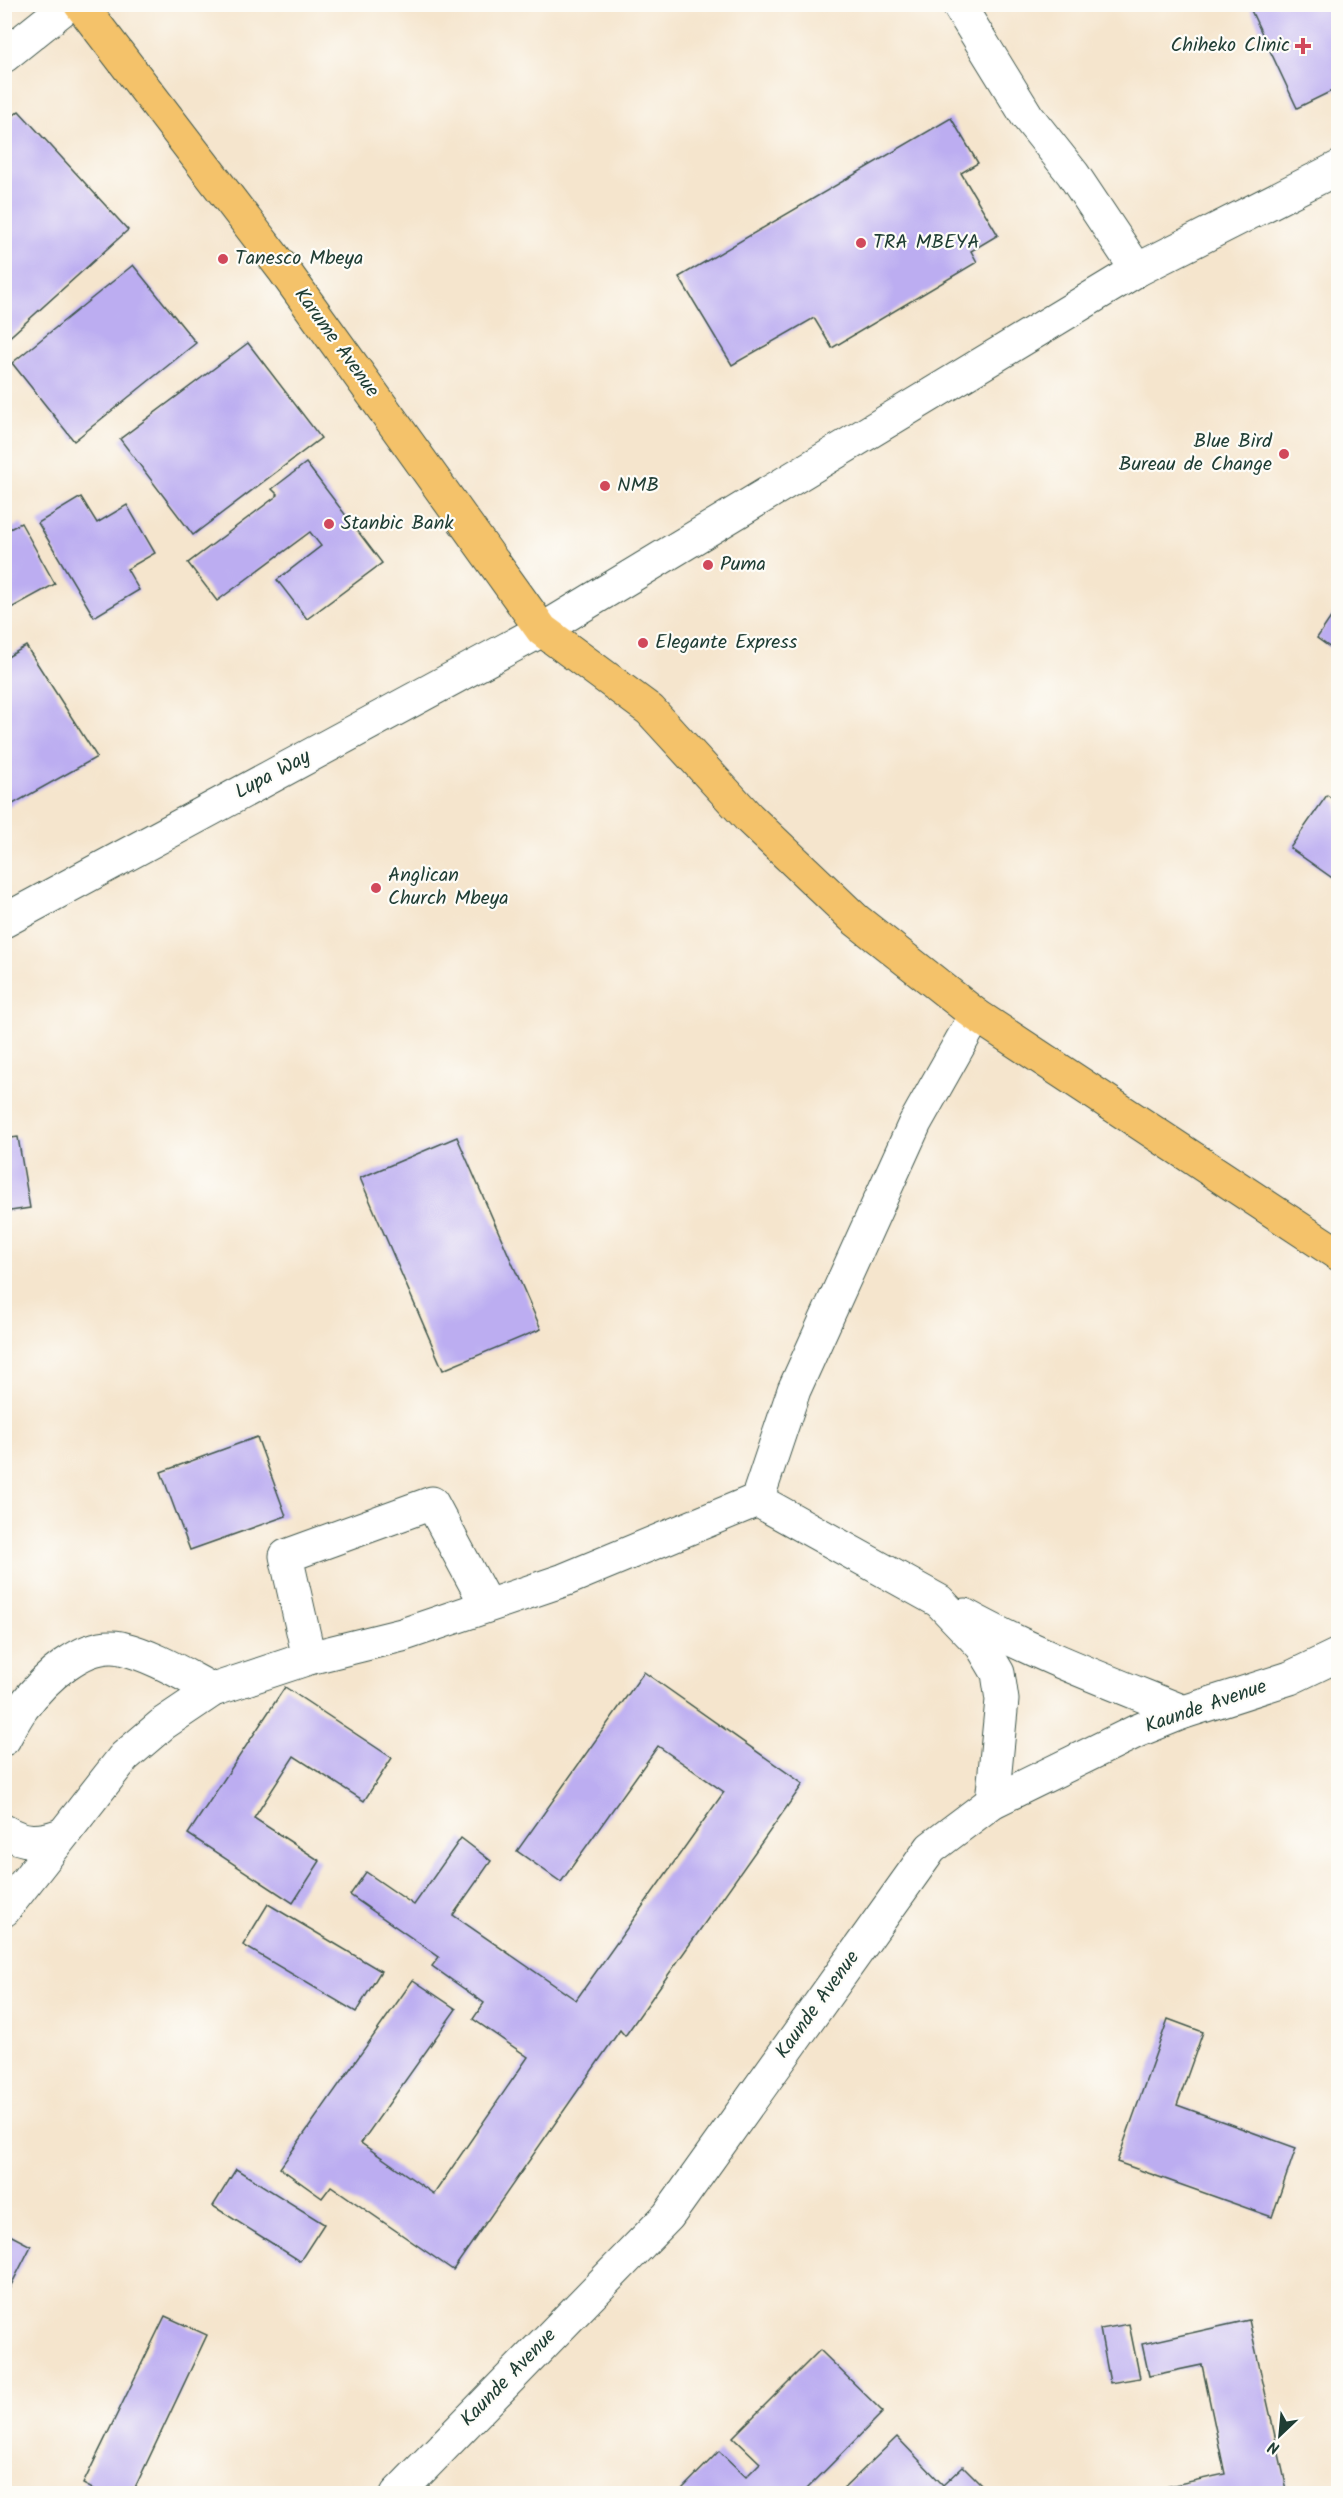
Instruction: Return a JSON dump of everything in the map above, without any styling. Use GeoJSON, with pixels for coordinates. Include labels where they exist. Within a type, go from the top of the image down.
{"type":"FeatureCollection","features":[{"type":"Feature","properties":{"kind":"main road","name":"Karume Avenue"},"geometry":{"type":"LineString","coordinates":[[80,4],[283,269],[542,630],[650,710],[749,818],[856,920],[976,1015],[1338,1254]]}},
{"type":"Feature","properties":{"kind":"street"},"geometry":{"type":"LineString","coordinates":[[4,56],[69,4]]}},
{"type":"Feature","properties":{"kind":"street"},"geometry":{"type":"LineString","coordinates":[[958,4],[1027,116],[1073,174],[1137,270]]}},
{"type":"Feature","properties":{"kind":"street","name":"Lupa Way"},"geometry":{"type":"LineString","coordinates":[[4,921],[542,630],[1137,270],[1338,168]]}},
{"type":"Feature","properties":{"kind":"street"},"geometry":{"type":"LineString","coordinates":[[4,1910],[124,1757],[164,1723],[213,1690],[309,1658],[402,1635],[486,1604],[564,1580],[757,1500],[798,1380],[915,1123],[976,1015]]}},
{"type":"Feature","properties":{"kind":"street"},"geometry":{"type":"LineString","coordinates":[[757,1500],[853,1551],[1008,1640],[1184,1712]]}},
{"type":"Feature","properties":{"kind":"street"},"geometry":{"type":"LineString","coordinates":[[309,1658],[286,1556],[432,1503],[486,1604]]}},
{"type":"Feature","properties":{"kind":"street"},"geometry":{"type":"LineString","coordinates":[[939,1601],[982,1647],[998,1673],[1002,1700],[992,1802]]}},
{"type":"Feature","properties":{"kind":"street"},"geometry":{"type":"LineString","coordinates":[[4,1739],[23,1707],[63,1665],[89,1650],[119,1648],[158,1661],[213,1690]]}},
{"type":"Feature","properties":{"kind":"street","name":"Kaunde Avenue"},"geometry":{"type":"LineString","coordinates":[[397,2493],[668,2216],[931,1848],[992,1802],[1137,1731],[1184,1712],[1290,1678],[1338,1655]]}},
{"type":"Feature","properties":{"kind":"street"},"geometry":{"type":"LineString","coordinates":[[4,1831],[18,1839],[33,1842],[61,1835]]}},
{"type":"Feature","properties":{"kind":"building","name":"Chiheko Clinic"},"geometry":{"type":"Polygon","coordinates":[[[1248,4],[1338,4],[1338,88],[1297,108],[1248,4]]]}},
{"type":"Feature","properties":{"kind":"building"},"geometry":{"type":"Polygon","coordinates":[[[19,111],[128,230],[4,342],[4,123],[19,111]]]}},
{"type":"Feature","properties":{"kind":"building","name":"TRA MBEYA"},"geometry":{"type":"Polygon","coordinates":[[[951,118],[978,163],[961,173],[998,235],[971,251],[977,262],[832,348],[814,318],[732,365],[679,277],[951,118]]]}},
{"type":"Feature","properties":{"kind":"building"},"geometry":{"type":"Polygon","coordinates":[[[133,265],[196,343],[74,441],[12,363],[133,265]]]}},
{"type":"Feature","properties":{"kind":"building"},"geometry":{"type":"Polygon","coordinates":[[[248,343],[321,438],[193,535],[120,439],[248,343]]]}},
{"type":"Feature","properties":{"kind":"building"},"geometry":{"type":"Polygon","coordinates":[[[306,463],[382,563],[307,619],[277,580],[321,546],[310,532],[217,601],[188,563],[278,495],[272,489],[306,463]]]}},
{"type":"Feature","properties":{"kind":"building"},"geometry":{"type":"Polygon","coordinates":[[[81,497],[97,523],[127,505],[155,553],[127,569],[139,590],[94,617],[38,523],[81,497]]]}},
{"type":"Feature","properties":{"kind":"building"},"geometry":{"type":"Polygon","coordinates":[[[21,523],[55,584],[4,612],[4,532],[21,523]]]}},
{"type":"Feature","properties":{"kind":"building"},"geometry":{"type":"Polygon","coordinates":[[[1338,607],[1338,653],[1317,638],[1338,607]]]}},
{"type":"Feature","properties":{"kind":"building"},"geometry":{"type":"Polygon","coordinates":[[[26,646],[97,757],[4,809],[4,659],[26,646]]]}},
{"type":"Feature","properties":{"kind":"building"},"geometry":{"type":"Polygon","coordinates":[[[1327,795],[1338,803],[1338,882],[1290,848],[1327,795]]]}},
{"type":"Feature","properties":{"kind":"building"},"geometry":{"type":"Polygon","coordinates":[[[18,1137],[30,1208],[4,1212],[4,1139],[18,1137]]]}},
{"type":"Feature","properties":{"kind":"building"},"geometry":{"type":"Polygon","coordinates":[[[457,1137],[541,1329],[443,1370],[360,1178],[457,1137]]]}},
{"type":"Feature","properties":{"kind":"building"},"geometry":{"type":"Polygon","coordinates":[[[257,1437],[286,1516],[190,1550],[161,1472],[257,1437]]]}},
{"type":"Feature","properties":{"kind":"building"},"geometry":{"type":"Polygon","coordinates":[[[644,1672],[803,1784],[625,2036],[620,2030],[453,2270],[331,2186],[322,2198],[280,2168],[413,1980],[456,2009],[361,2143],[434,2194],[528,2057],[473,2019],[484,2003],[432,1966],[439,1957],[350,1895],[366,1872],[414,1905],[461,1838],[491,1861],[453,1915],[576,2000],[724,1792],[658,1746],[561,1882],[517,1851],[644,1672]]]}},
{"type":"Feature","properties":{"kind":"building"},"geometry":{"type":"Polygon","coordinates":[[[285,1687],[392,1758],[364,1801],[294,1756],[254,1818],[320,1861],[293,1903],[188,1834],[285,1687]]]}},
{"type":"Feature","properties":{"kind":"building"},"geometry":{"type":"Polygon","coordinates":[[[268,1904],[381,1971],[356,2012],[243,1945],[268,1904]]]}},
{"type":"Feature","properties":{"kind":"building"},"geometry":{"type":"Polygon","coordinates":[[[1168,2019],[1203,2032],[1177,2105],[1296,2148],[1272,2217],[1117,2162],[1168,2019]]]}},
{"type":"Feature","properties":{"kind":"building"},"geometry":{"type":"Polygon","coordinates":[[[236,2169],[324,2224],[300,2261],[213,2206],[236,2169]]]}},
{"type":"Feature","properties":{"kind":"building"},"geometry":{"type":"Polygon","coordinates":[[[4,2232],[31,2246],[4,2299],[4,2232]]]}},
{"type":"Feature","properties":{"kind":"building"},"geometry":{"type":"Polygon","coordinates":[[[165,2316],[207,2335],[132,2494],[102,2494],[83,2484],[165,2316]]]}},
{"type":"Feature","properties":{"kind":"building"},"geometry":{"type":"Polygon","coordinates":[[[1249,2320],[1288,2494],[1152,2494],[1151,2490],[1225,2474],[1202,2365],[1149,2376],[1142,2344],[1249,2320]]]}},
{"type":"Feature","properties":{"kind":"building"},"geometry":{"type":"Polygon","coordinates":[[[1129,2324],[1140,2378],[1110,2383],[1100,2329],[1129,2324]]]}},
{"type":"Feature","properties":{"kind":"building"},"geometry":{"type":"Polygon","coordinates":[[[820,2350],[883,2412],[802,2494],[686,2494],[682,2489],[719,2451],[746,2477],[760,2463],[733,2437],[820,2350]]]}},
{"type":"Feature","properties":{"kind":"building"},"geometry":{"type":"Polygon","coordinates":[[[897,2437],[943,2485],[963,2466],[985,2488],[980,2494],[838,2494],[897,2437]]]}},
{"type":"Feature","properties":{"kind":"place","name":"Chiheko Clinic"},"geometry":{"type":"Point","coordinates":[1303,46]}},
{"type":"Feature","properties":{"kind":"place","name":"TRA MBEYA"},"geometry":{"type":"Point","coordinates":[861,243]}},
{"type":"Feature","properties":{"kind":"place","name":"Tanesco Mbeya"},"geometry":{"type":"Point","coordinates":[223,259]}},
{"type":"Feature","properties":{"kind":"place","name":"Blue Bird Bureau de Change"},"geometry":{"type":"Point","coordinates":[1284,454]}},
{"type":"Feature","properties":{"kind":"place","name":"NMB"},"geometry":{"type":"Point","coordinates":[605,486]}},
{"type":"Feature","properties":{"kind":"place","name":"Stanbic Bank"},"geometry":{"type":"Point","coordinates":[329,524]}},
{"type":"Feature","properties":{"kind":"place","name":"Puma"},"geometry":{"type":"Point","coordinates":[708,565]}},
{"type":"Feature","properties":{"kind":"place","name":"Elegante Express"},"geometry":{"type":"Point","coordinates":[643,643]}},
{"type":"Feature","properties":{"kind":"place","name":"Anglican Church Mbeya"},"geometry":{"type":"Point","coordinates":[376,888]}}]}
